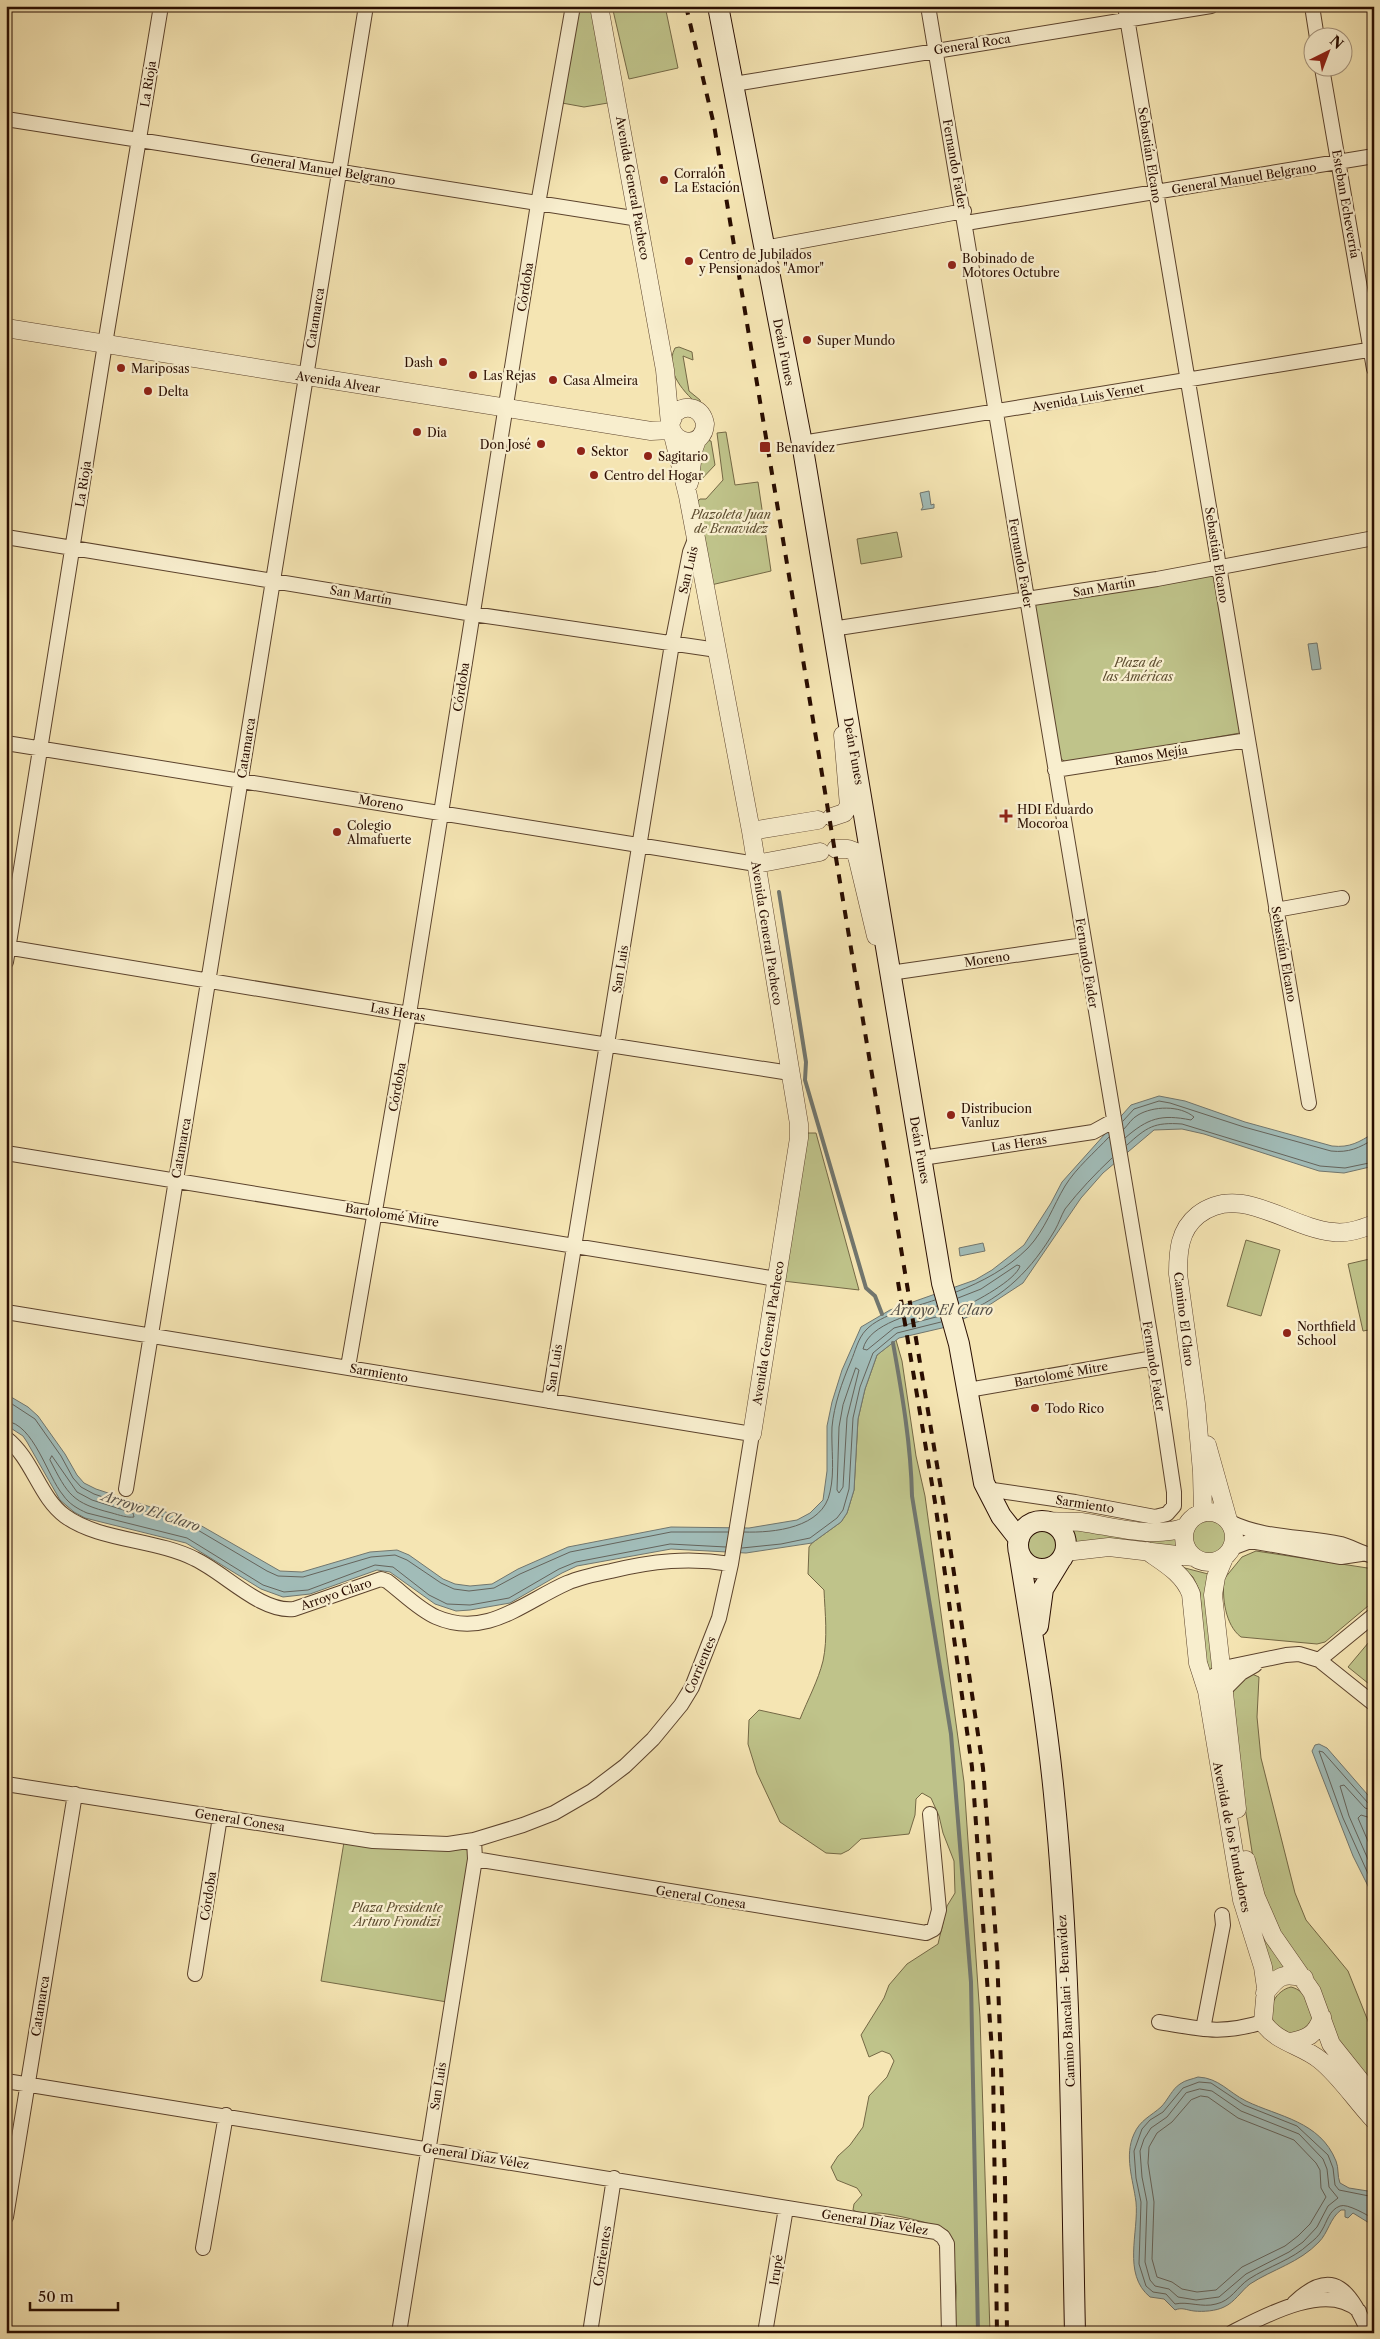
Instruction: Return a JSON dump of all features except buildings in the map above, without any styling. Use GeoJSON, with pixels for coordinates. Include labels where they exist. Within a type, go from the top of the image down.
{"type":"FeatureCollection","features":[{"type":"Feature","properties":{"kind":"main road","name":"Deán Funes"},"geometry":{"type":"LineString","coordinates":[[718,6],[802,442],[942,1283],[956,1331],[968,1390],[981,1472],[988,1492],[1019,1546]]}},
{"type":"Feature","properties":{"kind":"main road","name":"Deán Funes"},"geometry":{"type":"LineString","coordinates":[[988,1492],[1010,1516],[1022,1521],[1040,1522]]}},
{"type":"Feature","properties":{"kind":"main road"},"geometry":{"type":"LineString","coordinates":[[1040,1522],[1060,1529],[1066,1543],[1063,1556],[1048,1569],[1034,1568],[1027,1564],[1019,1546],[1022,1532],[1040,1522]]}},
{"type":"Feature","properties":{"kind":"main road","name":"Camino Bancalari - Benavídez"},"geometry":{"type":"LineString","coordinates":[[1019,1546],[1039,1671],[1054,1794],[1070,2071],[1075,2333]]}},
{"type":"Feature","properties":{"kind":"main road","name":"Camino Bancalari - Benavídez"},"geometry":{"type":"LineString","coordinates":[[1039,1671],[1038,1622],[1040,1601],[1046,1580],[1063,1556]]}},
{"type":"Feature","properties":{"kind":"street","name":"La Rioja"},"geometry":{"type":"LineString","coordinates":[[6,962],[161,6]]}},
{"type":"Feature","properties":{"kind":"street","name":"Catamarca"},"geometry":{"type":"LineString","coordinates":[[126,1489],[366,6]]}},
{"type":"Feature","properties":{"kind":"street","name":"Córdoba"},"geometry":{"type":"LineString","coordinates":[[348,1367],[409,1014],[538,204],[572,6]]}},
{"type":"Feature","properties":{"kind":"street","name":"Avenida General Pacheco"},"geometry":{"type":"LineString","coordinates":[[599,6],[639,219],[665,370],[672,429],[688,496],[751,831],[799,1124],[799,1138],[752,1434]]}},
{"type":"Feature","properties":{"kind":"street","name":"Fernando Fader"},"geometry":{"type":"LineString","coordinates":[[928,6],[965,217],[995,412],[1154,1358],[1174,1500]]}},
{"type":"Feature","properties":{"kind":"street","name":"Sebastián Elcano"},"geometry":{"type":"LineString","coordinates":[[1125,6],[1309,1103]]}},
{"type":"Feature","properties":{"kind":"street","name":"General Roca"},"geometry":{"type":"LineString","coordinates":[[734,84],[1211,6]]}},
{"type":"Feature","properties":{"kind":"street"},"geometry":{"type":"LineString","coordinates":[[1312,6],[1315,28]]}},
{"type":"Feature","properties":{"kind":"street","name":"Esteban Echeverría"},"geometry":{"type":"LineString","coordinates":[[1324,78],[1374,369]]}},
{"type":"Feature","properties":{"kind":"street","name":"General Manuel Belgrano"},"geometry":{"type":"LineString","coordinates":[[6,119],[639,219]]}},
{"type":"Feature","properties":{"kind":"street","name":"General Manuel Belgrano"},"geometry":{"type":"LineString","coordinates":[[764,248],[965,217],[1156,193],[1374,156]]}},
{"type":"Feature","properties":{"kind":"street","name":"Avenida Alvear"},"geometry":{"type":"LineString","coordinates":[[6,328],[651,431],[672,429]]}},
{"type":"Feature","properties":{"kind":"street","name":"Avenida Luis Vernet"},"geometry":{"type":"LineString","coordinates":[[802,442],[1372,349]]}},
{"type":"Feature","properties":{"kind":"street","name":"Avenida General Pacheco"},"geometry":{"type":"LineString","coordinates":[[665,370],[692,408]]}},
{"type":"Feature","properties":{"kind":"street"},"geometry":{"type":"LineString","coordinates":[[688,496],[692,458],[697,440],[703,433],[705,424],[701,414],[692,408],[680,409],[672,418],[672,429],[687,442],[697,440]]}},
{"type":"Feature","properties":{"kind":"street","name":"San Martín"},"geometry":{"type":"LineString","coordinates":[[6,537],[472,614],[717,650]]}},
{"type":"Feature","properties":{"kind":"street","name":"San Luis"},"geometry":{"type":"LineString","coordinates":[[549,1402],[672,644],[690,552],[696,537]]}},
{"type":"Feature","properties":{"kind":"street","name":"San Martín"},"geometry":{"type":"LineString","coordinates":[[832,629],[1028,600],[1218,568],[1374,538]]}},
{"type":"Feature","properties":{"kind":"street"},"geometry":{"type":"LineString","coordinates":[[751,831],[844,813],[849,806],[843,732],[849,725]]}},
{"type":"Feature","properties":{"kind":"street","name":"Ramos Mejía"},"geometry":{"type":"LineString","coordinates":[[1055,770],[1248,740]]}},
{"type":"Feature","properties":{"kind":"street","name":"Moreno"},"geometry":{"type":"LineString","coordinates":[[6,742],[756,864]]}},
{"type":"Feature","properties":{"kind":"street"},"geometry":{"type":"LineString","coordinates":[[756,864],[828,851],[848,849],[856,852],[882,962],[890,973]]}},
{"type":"Feature","properties":{"kind":"street"},"geometry":{"type":"LineString","coordinates":[[1276,910],[1342,898]]}},
{"type":"Feature","properties":{"kind":"street","name":"Moreno"},"geometry":{"type":"LineString","coordinates":[[890,973],[1084,946]]}},
{"type":"Feature","properties":{"kind":"street","name":"Las Heras"},"geometry":{"type":"LineString","coordinates":[[7,947],[409,1014],[790,1073]]}},
{"type":"Feature","properties":{"kind":"street","name":"Las Heras"},"geometry":{"type":"LineString","coordinates":[[922,1158],[1093,1132],[1113,1121]]}},
{"type":"Feature","properties":{"kind":"street","name":"Bartolomé Mitre"},"geometry":{"type":"LineString","coordinates":[[6,1153],[777,1279]]}},
{"type":"Feature","properties":{"kind":"street","name":"Camino El Claro"},"geometry":{"type":"LineString","coordinates":[[1203,1513],[1202,1472],[1196,1404],[1178,1274],[1179,1244],[1182,1235],[1194,1218],[1205,1209],[1228,1202],[1248,1205],[1332,1232],[1353,1231],[1374,1224]]}},
{"type":"Feature","properties":{"kind":"street","name":"Sarmiento"},"geometry":{"type":"LineString","coordinates":[[6,1312],[150,1334],[549,1402],[752,1434]]}},
{"type":"Feature","properties":{"kind":"street","name":"Bartolomé Mitre"},"geometry":{"type":"LineString","coordinates":[[968,1390],[1154,1358]]}},
{"type":"Feature","properties":{"kind":"street","name":"Camino El Claro"},"geometry":{"type":"LineString","coordinates":[[1196,1404],[1229,1521]]}},
{"type":"Feature","properties":{"kind":"street","name":"Corrientes"},"geometry":{"type":"LineString","coordinates":[[474,1840],[523,1825],[574,1802],[625,1766],[653,1739],[681,1705],[692,1687],[719,1618],[732,1560],[752,1434]]}},
{"type":"Feature","properties":{"kind":"street","name":"Arroyo Claro"},"geometry":{"type":"LineString","coordinates":[[6,1438],[24,1457],[54,1507],[66,1517],[85,1527],[194,1558],[265,1604],[284,1610],[294,1609],[381,1579],[387,1581],[436,1617],[475,1624],[505,1616],[567,1583],[608,1571],[655,1561],[686,1559],[732,1560]]}},
{"type":"Feature","properties":{"kind":"street","name":"Sarmiento"},"geometry":{"type":"LineString","coordinates":[[988,1492],[1075,1502],[1155,1517],[1171,1511],[1174,1500]]}},
{"type":"Feature","properties":{"kind":"street"},"geometry":{"type":"LineString","coordinates":[[1040,1522],[1078,1522],[1142,1532],[1165,1532],[1186,1527],[1196,1516],[1203,1513],[1216,1513],[1229,1521],[1258,1533],[1343,1545],[1367,1555]]}},
{"type":"Feature","properties":{"kind":"street"},"geometry":{"type":"LineString","coordinates":[[1228,1553],[1235,1535],[1229,1521]]}},
{"type":"Feature","properties":{"kind":"street"},"geometry":{"type":"LineString","coordinates":[[1186,1527],[1185,1543],[1194,1557]]}},
{"type":"Feature","properties":{"kind":"street"},"geometry":{"type":"LineString","coordinates":[[1063,1556],[1109,1547],[1194,1557],[1206,1562],[1248,1542],[1341,1557],[1367,1555]]}},
{"type":"Feature","properties":{"kind":"street","name":"Avenida de los Fundadores"},"geometry":{"type":"LineString","coordinates":[[1147,1550],[1179,1574],[1188,1586],[1191,1594],[1198,1664],[1204,1682],[1242,1900],[1263,1967],[1265,1993],[1263,2022]]}},
{"type":"Feature","properties":{"kind":"street","name":"Avenida de los Fundadores"},"geometry":{"type":"LineString","coordinates":[[1228,1553],[1213,1587],[1218,1652],[1239,1822],[1256,1897],[1273,1936],[1304,1978],[1318,2002],[1331,2044],[1374,2098]]}},
{"type":"Feature","properties":{"kind":"street"},"geometry":{"type":"LineString","coordinates":[[1318,1660],[1374,1615]]}},
{"type":"Feature","properties":{"kind":"street"},"geometry":{"type":"LineString","coordinates":[[1218,1652],[1228,1655],[1266,1658]]}},
{"type":"Feature","properties":{"kind":"street"},"geometry":{"type":"LineString","coordinates":[[1204,1682],[1228,1667],[1266,1658],[1299,1654],[1318,1660],[1374,1704]]}},
{"type":"Feature","properties":{"kind":"street"},"geometry":{"type":"LineString","coordinates":[[1223,1691],[1242,1672],[1266,1658]]}},
{"type":"Feature","properties":{"kind":"street","name":"General Conesa"},"geometry":{"type":"LineString","coordinates":[[6,1784],[373,1841],[433,1845],[474,1840]]}},
{"type":"Feature","properties":{"kind":"street","name":"Catamarca"},"geometry":{"type":"LineString","coordinates":[[6,2217],[75,1794]]}},
{"type":"Feature","properties":{"kind":"street","name":"General Conesa"},"geometry":{"type":"LineString","coordinates":[[476,1859],[926,1932],[934,1928],[939,1910],[930,1814]]}},
{"type":"Feature","properties":{"kind":"street","name":"Córdoba"},"geometry":{"type":"LineString","coordinates":[[195,1974],[220,1817]]}},
{"type":"Feature","properties":{"kind":"street","name":"San Luis"},"geometry":{"type":"LineString","coordinates":[[399,2333],[476,1859],[474,1840]]}},
{"type":"Feature","properties":{"kind":"street"},"geometry":{"type":"LineString","coordinates":[[1204,2029],[1223,1925],[1222,1916]]}},
{"type":"Feature","properties":{"kind":"street"},"geometry":{"type":"LineString","coordinates":[[1265,1993],[1272,1983],[1282,1976],[1290,1974],[1304,1978]]}},
{"type":"Feature","properties":{"kind":"street"},"geometry":{"type":"LineString","coordinates":[[1290,2042],[1305,2040],[1313,2035],[1319,2027],[1322,2017]]}},
{"type":"Feature","properties":{"kind":"street"},"geometry":{"type":"LineString","coordinates":[[1159,2022],[1204,2029],[1240,2030],[1263,2022],[1276,2036],[1290,2042],[1321,2061],[1374,2120]]}},
{"type":"Feature","properties":{"kind":"street","name":"General Díaz Vélez"},"geometry":{"type":"LineString","coordinates":[[6,2081],[614,2178],[936,2232],[943,2237],[947,2244],[950,2333]]}},
{"type":"Feature","properties":{"kind":"street"},"geometry":{"type":"LineString","coordinates":[[203,2248],[226,2116]]}},
{"type":"Feature","properties":{"kind":"street","name":"Corrientes"},"geometry":{"type":"LineString","coordinates":[[590,2333],[614,2178]]}},
{"type":"Feature","properties":{"kind":"street","name":"Irupé"},"geometry":{"type":"LineString","coordinates":[[765,2333],[786,2208]]}},
{"type":"Feature","properties":{"kind":"street"},"geometry":{"type":"LineString","coordinates":[[1231,2333],[1288,2309],[1311,2288],[1331,2286],[1342,2290],[1350,2296],[1368,2333]]}},
{"type":"Feature","properties":{"kind":"green space"},"geometry":{"type":"Polygon","coordinates":[[[612,6],[665,6],[678,68],[629,79],[612,6]]]}},
{"type":"Feature","properties":{"kind":"green space"},"geometry":{"type":"Polygon","coordinates":[[[578,12],[592,12],[608,103],[584,107],[562,103],[578,12]]]}},
{"type":"Feature","properties":{"kind":"green space"},"geometry":{"type":"Polygon","coordinates":[[[679,347],[692,352],[693,360],[683,356],[689,391],[700,400],[701,407],[688,396],[674,373],[672,357],[675,348],[679,347]]]}},
{"type":"Feature","properties":{"kind":"green space","name":"Plazoleta Juan de Benavídez"},"geometry":{"type":"Polygon","coordinates":[[[726,432],[735,485],[758,482],[771,571],[711,585],[696,503],[700,499],[706,499],[723,480],[717,433],[726,432]]]}},
{"type":"Feature","properties":{"kind":"green space"},"geometry":{"type":"Polygon","coordinates":[[[707,440],[711,441],[715,465],[698,483],[694,484],[698,451],[707,440]]]}},
{"type":"Feature","properties":{"kind":"green space"},"geometry":{"type":"Polygon","coordinates":[[[897,532],[902,557],[861,564],[857,539],[897,532]]]}},
{"type":"Feature","properties":{"kind":"green space","name":"Plaza de las Américas"},"geometry":{"type":"Polygon","coordinates":[[[1208,574],[1214,576],[1240,733],[1067,763],[1060,758],[1035,606],[1039,603],[1208,574]]]}},
{"type":"Feature","properties":{"kind":"green space"},"geometry":{"type":"Polygon","coordinates":[[[805,1133],[816,1133],[859,1290],[783,1281],[805,1133]]]}},
{"type":"Feature","properties":{"kind":"green space"},"geometry":{"type":"Polygon","coordinates":[[[1246,1240],[1280,1250],[1261,1316],[1227,1306],[1246,1240]]]}},
{"type":"Feature","properties":{"kind":"green space"},"geometry":{"type":"Polygon","coordinates":[[[1374,1258],[1374,1329],[1363,1331],[1348,1264],[1374,1258]]]}},
{"type":"Feature","properties":{"kind":"green space"},"geometry":{"type":"Polygon","coordinates":[[[896,1340],[902,1361],[916,1456],[925,1496],[964,1782],[980,2017],[990,2333],[956,2333],[954,2321],[955,2279],[948,2231],[905,2217],[856,2212],[853,2210],[854,2204],[862,2195],[857,2188],[837,2180],[831,2167],[863,2127],[869,2096],[887,2077],[894,2061],[890,2054],[882,2051],[869,2057],[861,2035],[884,1998],[889,1985],[907,1964],[938,1944],[947,1906],[955,1893],[954,1861],[943,1833],[939,1816],[931,1798],[922,1793],[916,1799],[915,1815],[909,1834],[861,1839],[849,1850],[841,1854],[826,1853],[780,1822],[757,1773],[748,1744],[749,1720],[759,1710],[800,1719],[818,1676],[823,1661],[825,1643],[824,1590],[808,1574],[809,1547],[841,1522],[847,1513],[854,1490],[858,1419],[865,1389],[877,1355],[896,1340]]]}},
{"type":"Feature","properties":{"kind":"green space"},"geometry":{"type":"Polygon","coordinates":[[[1209,1520],[1221,1525],[1226,1537],[1221,1549],[1209,1554],[1197,1549],[1192,1537],[1197,1525],[1209,1520]]]}},
{"type":"Feature","properties":{"kind":"green space"},"geometry":{"type":"Polygon","coordinates":[[[1070,1528],[1178,1536],[1181,1549],[1072,1546],[1070,1528]]]}},
{"type":"Feature","properties":{"kind":"green space"},"geometry":{"type":"Polygon","coordinates":[[[1044,1529],[1056,1533],[1060,1545],[1056,1557],[1044,1561],[1032,1557],[1028,1545],[1032,1533],[1044,1529]]]}},
{"type":"Feature","properties":{"kind":"green space"},"geometry":{"type":"Polygon","coordinates":[[[1256,1551],[1374,1569],[1374,1601],[1325,1642],[1317,1644],[1241,1637],[1228,1618],[1224,1594],[1224,1579],[1242,1557],[1256,1551]]]}},
{"type":"Feature","properties":{"kind":"green space"},"geometry":{"type":"Polygon","coordinates":[[[1181,1567],[1212,1575],[1213,1668],[1206,1675],[1200,1592],[1193,1577],[1181,1567]]]}},
{"type":"Feature","properties":{"kind":"green space"},"geometry":{"type":"Polygon","coordinates":[[[1374,1636],[1374,1688],[1348,1667],[1374,1636]]]}},
{"type":"Feature","properties":{"kind":"green space"},"geometry":{"type":"Polygon","coordinates":[[[1252,1674],[1259,1677],[1257,1717],[1261,1758],[1295,1893],[1306,1920],[1348,1971],[1374,2036],[1374,2091],[1346,2056],[1290,1953],[1256,1877],[1232,1724],[1231,1693],[1242,1678],[1252,1674]]]}},
{"type":"Feature","properties":{"kind":"green space","name":"Plaza Presidente Arturo Frondizi"},"geometry":{"type":"Polygon","coordinates":[[[344,1842],[462,1849],[468,1850],[472,1854],[447,2002],[321,1981],[344,1842]]]}},
{"type":"Feature","properties":{"kind":"green space"},"geometry":{"type":"Polygon","coordinates":[[[1248,1891],[1285,1966],[1271,1974],[1245,1892],[1248,1891]]]}},
{"type":"Feature","properties":{"kind":"green space"},"geometry":{"type":"Polygon","coordinates":[[[1291,1987],[1297,1989],[1304,1996],[1314,2023],[1292,2039],[1275,2024],[1271,2011],[1277,1996],[1291,1987]]]}},
{"type":"Feature","properties":{"kind":"water"},"geometry":{"type":"Polygon","coordinates":[[[929,491],[931,505],[934,504],[934,508],[921,510],[923,507],[920,493],[929,491]]]}},
{"type":"Feature","properties":{"kind":"water"},"geometry":{"type":"Polygon","coordinates":[[[1317,643],[1321,669],[1312,670],[1308,644],[1317,643]]]}},
{"type":"Feature","properties":{"kind":"water","name":"Arroyo El Claro"},"geometry":{"type":"Polygon","coordinates":[[[1159,1096],[1185,1101],[1245,1122],[1332,1146],[1349,1145],[1359,1142],[1374,1133],[1374,1166],[1344,1173],[1319,1171],[1204,1134],[1182,1129],[1154,1130],[1103,1173],[1081,1198],[1023,1283],[977,1313],[942,1328],[899,1338],[877,1355],[865,1389],[858,1419],[854,1490],[847,1513],[841,1522],[812,1543],[746,1553],[671,1549],[577,1566],[510,1603],[470,1610],[456,1611],[435,1604],[390,1572],[377,1570],[310,1594],[283,1597],[261,1589],[186,1543],[85,1518],[74,1512],[60,1500],[23,1436],[6,1425],[6,1394],[28,1407],[38,1416],[84,1483],[96,1489],[193,1521],[280,1571],[302,1572],[370,1552],[397,1550],[409,1555],[443,1579],[455,1584],[470,1586],[492,1584],[518,1569],[568,1547],[671,1527],[749,1528],[797,1520],[810,1513],[823,1500],[827,1471],[827,1426],[832,1402],[842,1370],[861,1327],[890,1310],[975,1280],[992,1270],[1024,1245],[1062,1182],[1131,1105],[1159,1096]]]}},
{"type":"Feature","properties":{"kind":"water"},"geometry":{"type":"Polygon","coordinates":[[[983,1243],[985,1251],[960,1256],[959,1248],[983,1243]]]}},
{"type":"Feature","properties":{"kind":"water"},"geometry":{"type":"Polygon","coordinates":[[[1319,1744],[1327,1748],[1374,1802],[1374,1898],[1353,1856],[1312,1751],[1315,1745],[1319,1744]]]}},
{"type":"Feature","properties":{"kind":"water"},"geometry":{"type":"Polygon","coordinates":[[[1198,2077],[1212,2080],[1246,2101],[1285,2116],[1309,2129],[1320,2137],[1329,2148],[1337,2164],[1340,2183],[1349,2188],[1374,2192],[1374,2226],[1353,2213],[1348,2218],[1345,2217],[1345,2210],[1341,2210],[1334,2217],[1319,2242],[1311,2249],[1294,2261],[1250,2284],[1228,2305],[1209,2311],[1175,2310],[1164,2299],[1150,2297],[1141,2288],[1136,2277],[1134,2265],[1136,2202],[1129,2159],[1131,2142],[1139,2125],[1161,2107],[1177,2086],[1198,2077]]]}},
{"type":"Feature","properties":{"kind":"waterway"},"geometry":{"type":"LineString","coordinates":[[779,892],[806,1062],[805,1080],[866,1288],[875,1296],[882,1314]]}},
{"type":"Feature","properties":{"kind":"waterway"},"geometry":{"type":"LineString","coordinates":[[893,1343],[908,1438],[912,1496],[951,1734],[971,1982],[978,2333]]}},
{"type":"Feature","properties":{"kind":"railway"},"geometry":{"type":"LineString","coordinates":[[686,6],[714,125],[945,1513],[983,1768],[997,1953],[1005,2180],[1007,2333]]}},
{"type":"Feature","properties":{"kind":"railway"},"geometry":{"type":"LineString","coordinates":[[898,1282],[935,1502],[972,1767],[993,2065],[997,2333]]}},
{"type":"Feature","properties":{"kind":"place","name":"Corralón La Estación"},"geometry":{"type":"Point","coordinates":[664,180]}},
{"type":"Feature","properties":{"kind":"place","name":"Centro de Jubilados y Pensionados \"Amor\""},"geometry":{"type":"Point","coordinates":[689,261]}},
{"type":"Feature","properties":{"kind":"place","name":"Bobinado de Motores Octubre"},"geometry":{"type":"Point","coordinates":[952,265]}},
{"type":"Feature","properties":{"kind":"place","name":"Super Mundo"},"geometry":{"type":"Point","coordinates":[807,340]}},
{"type":"Feature","properties":{"kind":"place","name":"Dash"},"geometry":{"type":"Point","coordinates":[443,362]}},
{"type":"Feature","properties":{"kind":"place","name":"Mariposas"},"geometry":{"type":"Point","coordinates":[121,368]}},
{"type":"Feature","properties":{"kind":"place","name":"Las Rejas"},"geometry":{"type":"Point","coordinates":[473,375]}},
{"type":"Feature","properties":{"kind":"place","name":"Casa Almeira"},"geometry":{"type":"Point","coordinates":[553,380]}},
{"type":"Feature","properties":{"kind":"place","name":"Delta"},"geometry":{"type":"Point","coordinates":[148,391]}},
{"type":"Feature","properties":{"kind":"place","name":"Dia"},"geometry":{"type":"Point","coordinates":[417,432]}},
{"type":"Feature","properties":{"kind":"place","name":"Don José"},"geometry":{"type":"Point","coordinates":[541,444]}},
{"type":"Feature","properties":{"kind":"place","name":"Benavídez"},"geometry":{"type":"Point","coordinates":[765,447]}},
{"type":"Feature","properties":{"kind":"place","name":"Sektor"},"geometry":{"type":"Point","coordinates":[581,451]}},
{"type":"Feature","properties":{"kind":"place","name":"Sagitario"},"geometry":{"type":"Point","coordinates":[648,456]}},
{"type":"Feature","properties":{"kind":"place","name":"Centro del Hogar"},"geometry":{"type":"Point","coordinates":[594,475]}},
{"type":"Feature","properties":{"kind":"place","name":"HDI Eduardo Mocoroa"},"geometry":{"type":"Point","coordinates":[1006,816]}},
{"type":"Feature","properties":{"kind":"place","name":"Colegio Almafuerte"},"geometry":{"type":"Point","coordinates":[337,832]}},
{"type":"Feature","properties":{"kind":"place","name":"Distribucion Vanluz"},"geometry":{"type":"Point","coordinates":[951,1115]}},
{"type":"Feature","properties":{"kind":"place","name":"Northfield School"},"geometry":{"type":"Point","coordinates":[1287,1333]}},
{"type":"Feature","properties":{"kind":"place","name":"Todo Rico"},"geometry":{"type":"Point","coordinates":[1035,1408]}}]}
